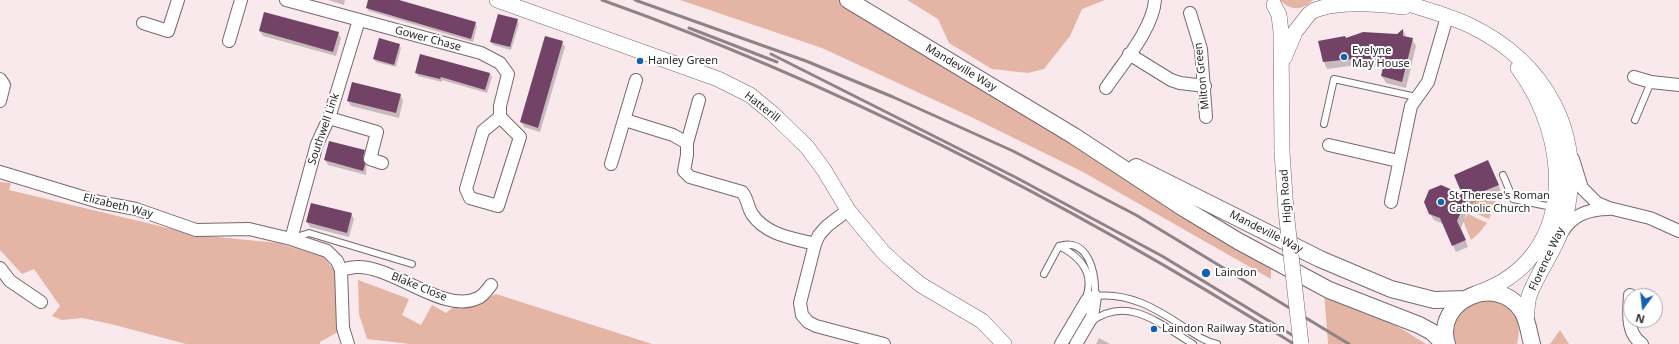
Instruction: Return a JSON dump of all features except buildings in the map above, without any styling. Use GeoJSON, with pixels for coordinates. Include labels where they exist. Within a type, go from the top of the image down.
{"type":"FeatureCollection","features":[{"type":"Feature","properties":{"kind":"main road","name":"Mandeville Way"},"geometry":{"type":"LineString","coordinates":[[848,0],[1074,136],[1191,213],[1288,269],[1344,296],[1419,325],[1432,332],[1446,344]]}},
{"type":"Feature","properties":{"kind":"main road","name":"Mandeville Way"},"geometry":{"type":"LineString","coordinates":[[1074,136],[1297,248],[1363,278],[1399,292],[1420,298],[1441,300],[1493,292],[1503,295],[1514,302],[1522,311],[1528,334]]}},
{"type":"Feature","properties":{"kind":"main road","name":"Mandeville Way"},"geometry":{"type":"LineString","coordinates":[[1446,344],[1445,332],[1449,316],[1457,306],[1470,296]]}},
{"type":"Feature","properties":{"kind":"street"},"geometry":{"type":"LineString","coordinates":[[143,23],[168,31],[178,0]]}},
{"type":"Feature","properties":{"kind":"street"},"geometry":{"type":"LineString","coordinates":[[229,41],[241,0]]}},
{"type":"Feature","properties":{"kind":"street","name":"Gower Chase"},"geometry":{"type":"LineString","coordinates":[[286,0],[299,2],[481,53],[500,63],[508,74],[500,106],[500,117]]}},
{"type":"Feature","properties":{"kind":"street","name":"Hatterill"},"geometry":{"type":"LineString","coordinates":[[497,0],[718,78],[750,95],[773,114],[807,147],[824,170],[848,210],[883,252],[921,285],[988,326],[1004,344]]}},
{"type":"Feature","properties":{"kind":"street"},"geometry":{"type":"LineString","coordinates":[[1106,88],[1149,21],[1155,0]]}},
{"type":"Feature","properties":{"kind":"street","name":"Florence Way"},"geometry":{"type":"LineString","coordinates":[[1394,0],[1469,25],[1488,37],[1513,54],[1536,76],[1552,100],[1563,129],[1569,162],[1569,186],[1565,219],[1559,237],[1530,294],[1528,334]]}},
{"type":"Feature","properties":{"kind":"street","name":"Florence Way"},"geometry":{"type":"LineString","coordinates":[[1272,2],[1282,12],[1291,16],[1300,16],[1314,8],[1337,4],[1359,4],[1429,11]]}},
{"type":"Feature","properties":{"kind":"street","name":"High Road"},"geometry":{"type":"LineString","coordinates":[[1272,2],[1280,22],[1282,152],[1286,211],[1301,344]]}},
{"type":"Feature","properties":{"kind":"street","name":"High Road"},"geometry":{"type":"LineString","coordinates":[[1281,71],[1292,38],[1314,8]]}},
{"type":"Feature","properties":{"kind":"street","name":"Milton Green"},"geometry":{"type":"LineString","coordinates":[[1190,13],[1201,49],[1205,86],[1206,116]]}},
{"type":"Feature","properties":{"kind":"street"},"geometry":{"type":"LineString","coordinates":[[1390,202],[1409,111],[1416,97],[1422,92],[1428,82],[1447,17]]}},
{"type":"Feature","properties":{"kind":"street","name":"Southwell Link"},"geometry":{"type":"LineString","coordinates":[[291,239],[317,144],[329,118],[359,20]]}},
{"type":"Feature","properties":{"kind":"street","name":"Florence Way"},"geometry":{"type":"LineString","coordinates":[[1470,296],[1504,281],[1528,260],[1545,234],[1554,208],[1556,166],[1554,145],[1547,119],[1521,72],[1502,48],[1488,37]]}},
{"type":"Feature","properties":{"kind":"street"},"geometry":{"type":"LineString","coordinates":[[1129,54],[1171,80],[1180,83],[1205,86]]}},
{"type":"Feature","properties":{"kind":"street"},"geometry":{"type":"LineString","coordinates":[[1634,77],[1651,82],[1679,85]]}},
{"type":"Feature","properties":{"kind":"street"},"geometry":{"type":"LineString","coordinates":[[0,79],[4,85],[0,101]]}},
{"type":"Feature","properties":{"kind":"street"},"geometry":{"type":"LineString","coordinates":[[611,164],[636,80]]}},
{"type":"Feature","properties":{"kind":"street"},"geometry":{"type":"LineString","coordinates":[[699,100],[687,143],[687,155],[684,171],[690,177],[742,192],[747,197],[751,212],[759,223],[771,232],[815,244]]}},
{"type":"Feature","properties":{"kind":"street"},"geometry":{"type":"LineString","coordinates":[[500,117],[520,137],[498,206],[470,198],[466,189],[483,131],[500,117]]}},
{"type":"Feature","properties":{"kind":"street"},"geometry":{"type":"LineString","coordinates":[[329,118],[377,132],[370,160],[382,163]]}},
{"type":"Feature","properties":{"kind":"street"},"geometry":{"type":"LineString","coordinates":[[625,120],[673,135],[687,143]]}},
{"type":"Feature","properties":{"kind":"street"},"geometry":{"type":"LineString","coordinates":[[1563,129],[1584,191],[1596,203],[1616,210],[1650,218],[1679,231]]}},
{"type":"Feature","properties":{"kind":"street"},"geometry":{"type":"LineString","coordinates":[[1329,145],[1398,161]]}},
{"type":"Feature","properties":{"kind":"street","name":"Elizabeth Way"},"geometry":{"type":"LineString","coordinates":[[0,172],[99,202],[136,209],[196,230],[249,229],[291,239],[327,251],[337,260],[341,270]]}},
{"type":"Feature","properties":{"kind":"street"},"geometry":{"type":"LineString","coordinates":[[848,210],[827,226],[819,235],[815,244],[800,303],[802,315],[808,322],[816,326],[884,344]]}},
{"type":"Feature","properties":{"kind":"street"},"geometry":{"type":"LineString","coordinates":[[1559,237],[1567,224],[1578,215],[1594,210],[1616,210]]}},
{"type":"Feature","properties":{"kind":"street","name":"Blake Close"},"geometry":{"type":"LineString","coordinates":[[341,270],[357,267],[380,271],[425,291],[460,302],[479,298],[491,285]]}},
{"type":"Feature","properties":{"kind":"street"},"geometry":{"type":"LineString","coordinates":[[0,268],[10,281],[41,302]]}},
{"type":"Feature","properties":{"kind":"street"},"geometry":{"type":"LineString","coordinates":[[341,270],[343,328],[348,344]]}},
{"type":"Feature","properties":{"kind":"street"},"geometry":{"type":"LineString","coordinates":[[1061,344],[1084,304],[1090,297],[1095,296],[1092,317],[1076,344]]}},
{"type":"Feature","properties":{"kind":"street","name":"Hatterill"},"geometry":{"type":"LineString","coordinates":[[961,310],[984,331],[994,344]]}},
{"type":"Feature","properties":{"kind":"street"},"geometry":{"type":"LineString","coordinates":[[1630,328],[1634,335],[1642,344]]}},
{"type":"Feature","properties":{"kind":"lane"},"geometry":{"type":"LineString","coordinates":[[1324,124],[1334,79],[1416,97]]}},
{"type":"Feature","properties":{"kind":"lane"},"geometry":{"type":"LineString","coordinates":[[1635,120],[1651,82]]}},
{"type":"Feature","properties":{"kind":"lane"},"geometry":{"type":"LineString","coordinates":[[1503,175],[1513,199],[1554,208]]}},
{"type":"Feature","properties":{"kind":"lane"},"geometry":{"type":"LineString","coordinates":[[291,239],[309,233],[412,264]]}},
{"type":"Feature","properties":{"kind":"lane"},"geometry":{"type":"LineString","coordinates":[[1059,246],[1073,245],[1084,252],[1090,260],[1095,274],[1095,296],[1119,295],[1138,301],[1169,317],[1206,341],[1217,344]]}},
{"type":"Feature","properties":{"kind":"lane"},"geometry":{"type":"LineString","coordinates":[[1044,274],[1059,246]]}},
{"type":"Feature","properties":{"kind":"lane"},"geometry":{"type":"LineString","coordinates":[[1059,246],[1075,255],[1086,270],[1089,283],[1084,304]]}},
{"type":"Feature","properties":{"kind":"lane"},"geometry":{"type":"LineString","coordinates":[[1090,322],[1108,312],[1118,309],[1130,310],[1151,319],[1193,344]]}},
{"type":"Feature","properties":{"kind":"shaded area"},"geometry":{"type":"Polygon","coordinates":[[[680,0],[848,0],[1271,264],[1271,279],[1083,172],[967,115],[822,48],[680,0]]]}},
{"type":"Feature","properties":{"kind":"shaded area"},"geometry":{"type":"Polygon","coordinates":[[[907,0],[1105,0],[1082,9],[1070,36],[1044,69],[1028,73],[992,69],[949,43],[938,19],[907,0]]]}},
{"type":"Feature","properties":{"kind":"shaded area"},"geometry":{"type":"Polygon","coordinates":[[[1280,0],[1313,0],[1301,8],[1292,8],[1280,0]]]}},
{"type":"Feature","properties":{"kind":"shaded area"},"geometry":{"type":"Polygon","coordinates":[[[0,182],[11,183],[9,190],[197,235],[278,243],[323,257],[335,271],[338,332],[320,342],[320,344],[186,344],[111,324],[82,318],[62,320],[52,316],[60,306],[34,269],[22,274],[0,250],[0,182]]]}},
{"type":"Feature","properties":{"kind":"shaded area"},"geometry":{"type":"Polygon","coordinates":[[[1494,192],[1498,194],[1489,219],[1470,211],[1469,202],[1494,192]]]}},
{"type":"Feature","properties":{"kind":"shaded area"},"geometry":{"type":"Polygon","coordinates":[[[1468,214],[1487,223],[1471,240],[1463,221],[1468,214]]]}},
{"type":"Feature","properties":{"kind":"shaded area"},"geometry":{"type":"Polygon","coordinates":[[[358,280],[409,299],[402,315],[421,325],[432,305],[446,313],[452,308],[468,307],[496,294],[652,344],[410,344],[367,339],[359,314],[358,280]]]}},
{"type":"Feature","properties":{"kind":"shaded area"},"geometry":{"type":"Polygon","coordinates":[[[1324,292],[1402,329],[1426,344],[1328,344],[1324,292]]]}},
{"type":"Feature","properties":{"kind":"shaded area"},"geometry":{"type":"Polygon","coordinates":[[[1485,299],[1502,304],[1513,313],[1517,319],[1519,335],[1517,344],[1456,344],[1454,326],[1459,314],[1470,306],[1485,299]]]}},
{"type":"Feature","properties":{"kind":"shaded area"},"geometry":{"type":"Polygon","coordinates":[[[1560,330],[1569,344],[1550,344],[1560,330]]]}},
{"type":"Feature","properties":{"kind":"railway"},"geometry":{"type":"LineString","coordinates":[[602,0],[692,34],[782,71],[957,153],[1128,245],[1212,293],[1294,344]]}},
{"type":"Feature","properties":{"kind":"railway"},"geometry":{"type":"LineString","coordinates":[[635,0],[806,61],[893,97],[1013,151],[1136,215],[1349,344]]}},
{"type":"Feature","properties":{"kind":"railway"},"geometry":{"type":"LineString","coordinates":[[689,28],[777,62]]}},
{"type":"Feature","properties":{"kind":"railway"},"geometry":{"type":"LineString","coordinates":[[771,54],[1015,177],[1162,256],[1307,344]]}},
{"type":"Feature","properties":{"kind":"place","name":"Evelyne May House"},"geometry":{"type":"Point","coordinates":[1344,57]}},
{"type":"Feature","properties":{"kind":"place","name":"Hanley Green"},"geometry":{"type":"Point","coordinates":[640,61]}},
{"type":"Feature","properties":{"kind":"place","name":"St Therese's Roman Catholic Church"},"geometry":{"type":"Point","coordinates":[1441,202]}},
{"type":"Feature","properties":{"kind":"place","name":"Laindon"},"geometry":{"type":"Point","coordinates":[1206,273]}},
{"type":"Feature","properties":{"kind":"place","name":"Laindon Railway Station"},"geometry":{"type":"Point","coordinates":[1154,329]}}]}
